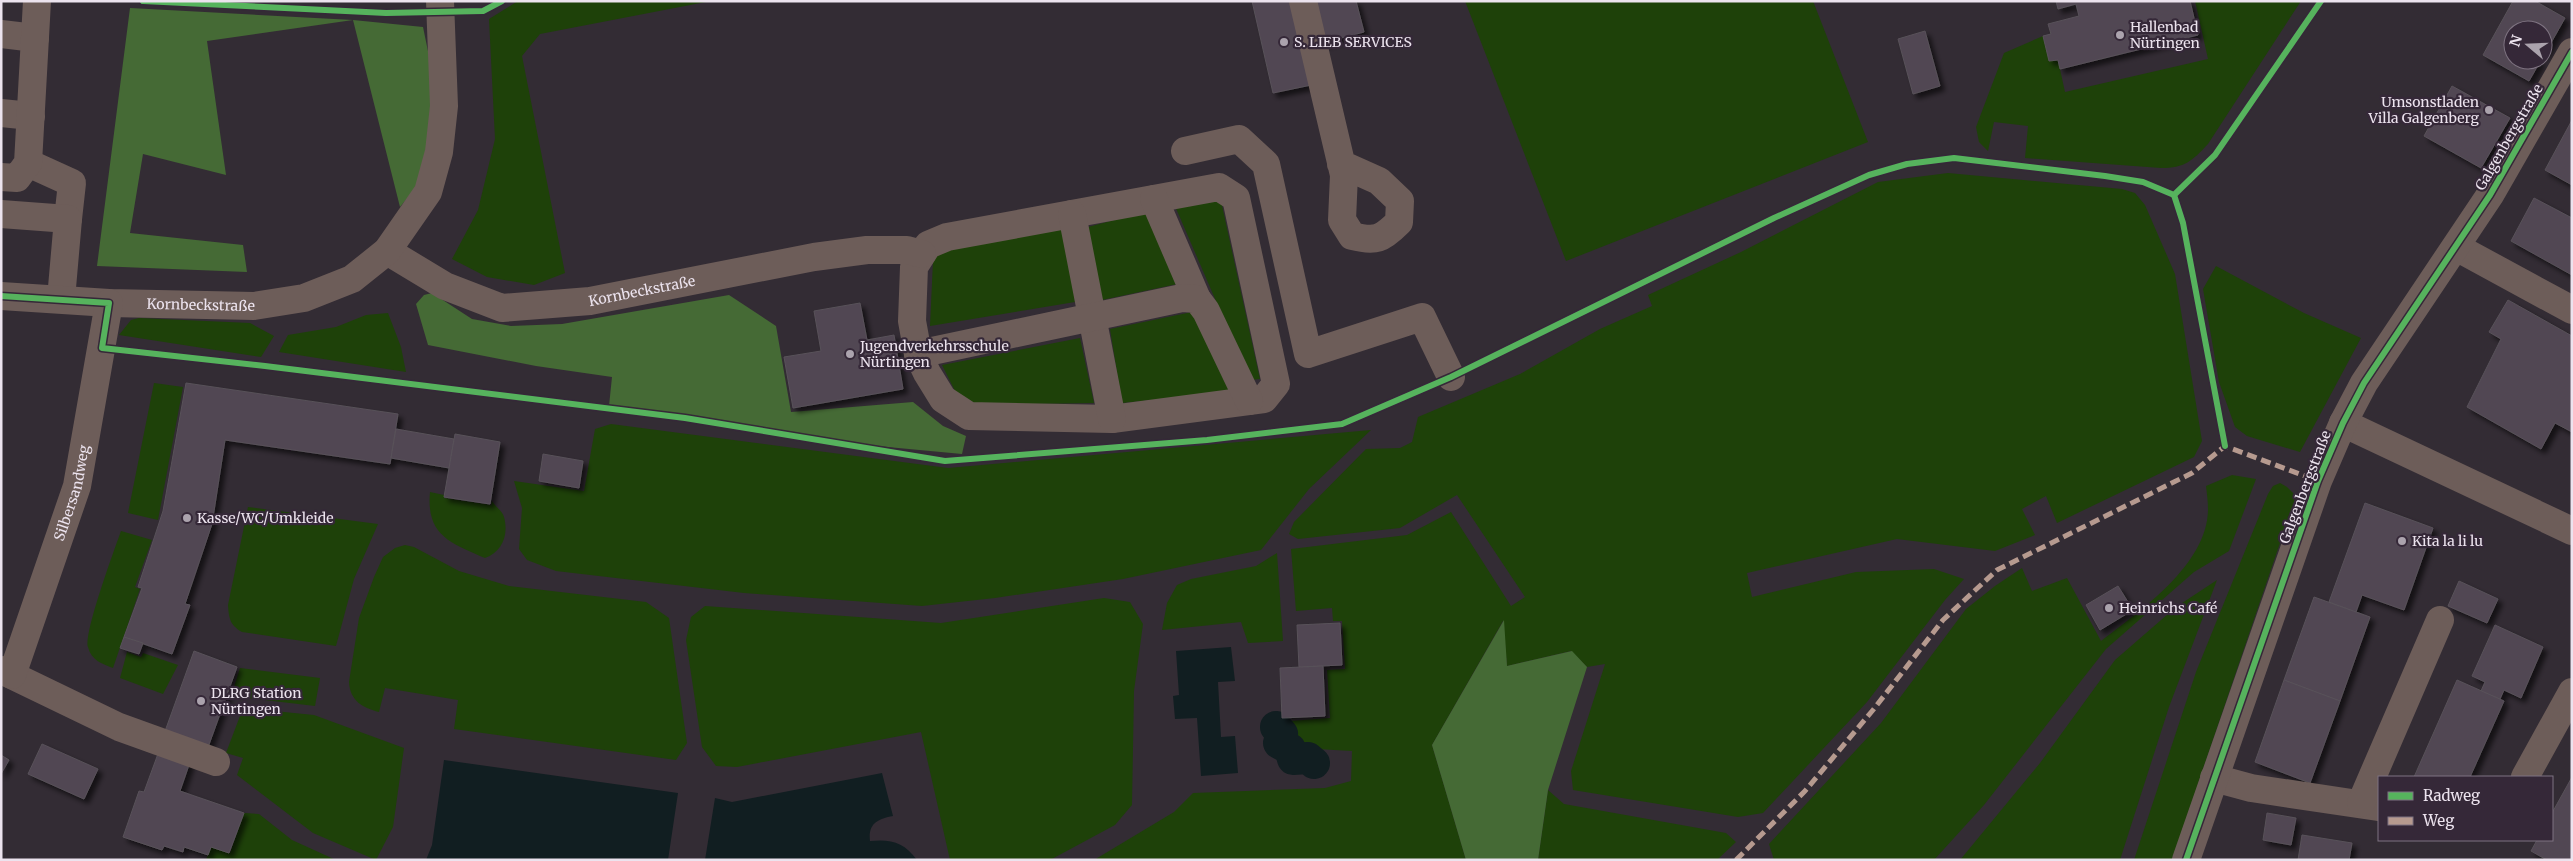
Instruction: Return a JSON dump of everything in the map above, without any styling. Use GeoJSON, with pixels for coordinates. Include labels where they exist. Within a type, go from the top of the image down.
{"type":"FeatureCollection","features":[{"type":"Feature","properties":{"kind":"street"},"geometry":{"type":"LineString","coordinates":[[1,177],[16,178],[28,164],[37,1]]}},
{"type":"Feature","properties":{"kind":"street","name":"Kornbeckstraße"},"geometry":{"type":"LineString","coordinates":[[1,296],[109,303],[254,306],[304,298],[352,279],[387,251],[428,192],[439,152],[444,106],[440,1]]}},
{"type":"Feature","properties":{"kind":"street"},"geometry":{"type":"LineString","coordinates":[[1303,1],[1341,164]]}},
{"type":"Feature","properties":{"kind":"street"},"geometry":{"type":"LineString","coordinates":[[1,34],[35,38]]}},
{"type":"Feature","properties":{"kind":"street","name":"Galgenbergstraße"},"geometry":{"type":"LineString","coordinates":[[2186,860],[2318,481],[2344,423],[2364,384],[2490,195],[2572,52]]}},
{"type":"Feature","properties":{"kind":"street"},"geometry":{"type":"LineString","coordinates":[[1,113],[31,116]]}},
{"type":"Feature","properties":{"kind":"street"},"geometry":{"type":"LineString","coordinates":[[1185,151],[1239,140],[1266,164],[1308,354],[1422,317],[1451,377]]}},
{"type":"Feature","properties":{"kind":"street"},"geometry":{"type":"LineString","coordinates":[[28,164],[72,183],[62,299]]}},
{"type":"Feature","properties":{"kind":"street"},"geometry":{"type":"LineString","coordinates":[[1219,187],[1236,198],[1276,384],[1264,399],[1112,419],[969,416],[943,399],[918,354],[912,321],[915,252],[947,237],[1072,214],[1219,187]]}},
{"type":"Feature","properties":{"kind":"street"},"geometry":{"type":"LineString","coordinates":[[1154,199],[1197,299],[1206,311],[1249,401]]}},
{"type":"Feature","properties":{"kind":"street"},"geometry":{"type":"LineString","coordinates":[[1,214],[68,219]]}},
{"type":"Feature","properties":{"kind":"street"},"geometry":{"type":"LineString","coordinates":[[1072,214],[1112,419]]}},
{"type":"Feature","properties":{"kind":"street"},"geometry":{"type":"LineString","coordinates":[[2456,247],[2572,310]]}},
{"type":"Feature","properties":{"kind":"street","name":"Kornbeckstraße"},"geometry":{"type":"LineString","coordinates":[[387,251],[445,286],[502,308],[590,301],[814,257],[867,250],[915,252]]}},
{"type":"Feature","properties":{"kind":"street"},"geometry":{"type":"LineString","coordinates":[[918,354],[1182,298],[1197,299]]}},
{"type":"Feature","properties":{"kind":"street","name":"Silbersandweg"},"geometry":{"type":"LineString","coordinates":[[109,303],[76,486],[6,672],[119,727],[216,762]]}},
{"type":"Feature","properties":{"kind":"street","name":"Galgenbergstraße"},"geometry":{"type":"LineString","coordinates":[[2344,423],[2572,531]]}},
{"type":"Feature","properties":{"kind":"street"},"geometry":{"type":"LineString","coordinates":[[2381,776],[2440,620]]}},
{"type":"Feature","properties":{"kind":"street"},"geometry":{"type":"LineString","coordinates":[[2526,776],[2572,692]]}},
{"type":"Feature","properties":{"kind":"street"},"geometry":{"type":"LineString","coordinates":[[2214,778],[2251,788],[2370,806],[2378,785]]}},
{"type":"Feature","properties":{"kind":"green space"},"geometry":{"type":"Polygon","coordinates":[[[518,1],[711,1],[540,34],[522,56],[565,273],[534,285],[487,277],[452,259],[478,210],[495,139],[489,19],[518,1]]]}},
{"type":"Feature","properties":{"kind":"green space"},"geometry":{"type":"Polygon","coordinates":[[[1465,1],[1813,1],[1868,142],[1566,261],[1465,1]]]}},
{"type":"Feature","properties":{"kind":"green space"},"geometry":{"type":"Polygon","coordinates":[[[2195,1],[2301,1],[2208,144],[2187,162],[2176,167],[2161,168],[2025,158],[2028,126],[1994,122],[1988,151],[1979,142],[1976,127],[2004,53],[2043,36],[2049,61],[2058,60],[2065,92],[2208,59],[2195,1]]]}},
{"type":"Feature","properties":{"kind":"green space"},"geometry":{"type":"Polygon","coordinates":[[[130,8],[353,20],[207,41],[226,175],[143,154],[130,233],[243,245],[247,272],[97,266],[130,8]]]}},
{"type":"Feature","properties":{"kind":"green space"},"geometry":{"type":"Polygon","coordinates":[[[353,20],[423,27],[436,90],[433,145],[418,185],[400,207],[353,20]]]}},
{"type":"Feature","properties":{"kind":"green space"},"geometry":{"type":"Polygon","coordinates":[[[1948,173],[2122,189],[2135,193],[2145,205],[2175,274],[2202,441],[2194,457],[2057,523],[2046,496],[2022,509],[2035,535],[1995,551],[1897,539],[1747,573],[1752,597],[1856,572],[1934,569],[1964,579],[1945,600],[1867,702],[1763,813],[1738,817],[1573,790],[1571,771],[1605,664],[1587,667],[1571,651],[1507,666],[1503,621],[1432,745],[1466,860],[1094,860],[1174,812],[1193,793],[1325,788],[1351,781],[1352,751],[1299,748],[1290,721],[1330,718],[1327,670],[1345,669],[1342,621],[1333,621],[1332,608],[1296,611],[1291,549],[1407,535],[1451,512],[1511,606],[1525,597],[1457,495],[1400,528],[1298,539],[1289,534],[1294,522],[1366,449],[1400,448],[1412,442],[1418,417],[1520,374],[1600,329],[1652,306],[1648,295],[1741,252],[1878,182],[1948,173]]]}},
{"type":"Feature","properties":{"kind":"green space"},"geometry":{"type":"Polygon","coordinates":[[[1221,201],[1260,379],[1250,380],[1175,206],[1221,201]]]}},
{"type":"Feature","properties":{"kind":"green space"},"geometry":{"type":"Polygon","coordinates":[[[1145,212],[1182,283],[1102,300],[1088,227],[1145,212]]]}},
{"type":"Feature","properties":{"kind":"green space"},"geometry":{"type":"Polygon","coordinates":[[[1065,227],[1075,302],[930,326],[933,261],[940,251],[1065,227]]]}},
{"type":"Feature","properties":{"kind":"green space"},"geometry":{"type":"Polygon","coordinates":[[[2216,266],[2304,313],[2361,338],[2300,452],[2247,436],[2235,427],[2219,382],[2203,289],[2216,266]]]}},
{"type":"Feature","properties":{"kind":"green space"},"geometry":{"type":"Polygon","coordinates":[[[432,293],[472,319],[511,326],[562,324],[729,295],[776,326],[791,412],[913,402],[943,426],[966,436],[962,454],[877,446],[609,406],[612,377],[536,366],[428,345],[416,304],[424,295],[432,293]]]}},
{"type":"Feature","properties":{"kind":"green space"},"geometry":{"type":"Polygon","coordinates":[[[1192,312],[1233,392],[1122,403],[1110,329],[1192,312]]]}},
{"type":"Feature","properties":{"kind":"green space"},"geometry":{"type":"Polygon","coordinates":[[[388,313],[401,347],[406,372],[279,352],[288,335],[336,327],[366,315],[388,313]]]}},
{"type":"Feature","properties":{"kind":"green space"},"geometry":{"type":"Polygon","coordinates":[[[139,318],[250,323],[274,336],[261,357],[119,335],[131,320],[139,318]]]}},
{"type":"Feature","properties":{"kind":"green space"},"geometry":{"type":"Polygon","coordinates":[[[1080,338],[1094,403],[978,405],[956,393],[942,365],[1080,338]]]}},
{"type":"Feature","properties":{"kind":"green space"},"geometry":{"type":"Polygon","coordinates":[[[154,383],[183,387],[158,520],[128,513],[154,383]]]}},
{"type":"Feature","properties":{"kind":"green space"},"geometry":{"type":"Polygon","coordinates":[[[611,424],[948,468],[1371,430],[1309,489],[1261,550],[1123,579],[995,598],[922,606],[744,593],[556,571],[527,560],[519,549],[522,508],[514,481],[584,491],[595,429],[611,424]]]}},
{"type":"Feature","properties":{"kind":"green space"},"geometry":{"type":"Polygon","coordinates":[[[2232,475],[2256,479],[2229,551],[2194,572],[2106,649],[1984,805],[1934,860],[1774,860],[1769,844],[1881,723],[1966,609],[2022,568],[2032,591],[2067,578],[2101,641],[2152,601],[2184,568],[2205,530],[2208,510],[2206,486],[2232,475]]]}},
{"type":"Feature","properties":{"kind":"green space"},"geometry":{"type":"Polygon","coordinates":[[[2280,483],[2296,496],[2172,860],[2134,860],[2196,672],[2268,494],[2273,486],[2280,483]]]}},
{"type":"Feature","properties":{"kind":"green space"},"geometry":{"type":"Polygon","coordinates":[[[430,492],[444,495],[444,498],[491,505],[492,501],[503,515],[506,530],[503,542],[496,552],[485,558],[451,542],[443,536],[436,528],[432,518],[430,492]]]}},
{"type":"Feature","properties":{"kind":"green space"},"geometry":{"type":"Polygon","coordinates":[[[248,507],[378,524],[354,579],[336,646],[242,632],[233,624],[228,605],[248,507]]]}},
{"type":"Feature","properties":{"kind":"green space"},"geometry":{"type":"Polygon","coordinates":[[[121,531],[152,540],[135,587],[140,589],[113,668],[94,658],[89,651],[88,639],[100,591],[121,531]]]}},
{"type":"Feature","properties":{"kind":"green space"},"geometry":{"type":"Polygon","coordinates":[[[405,545],[414,547],[459,571],[509,586],[646,602],[669,618],[687,743],[676,760],[454,729],[458,700],[385,688],[379,712],[358,703],[352,694],[349,682],[359,618],[383,557],[395,548],[405,545]]]}},
{"type":"Feature","properties":{"kind":"green space"},"geometry":{"type":"Polygon","coordinates":[[[1277,553],[1283,641],[1248,643],[1241,622],[1162,630],[1167,603],[1177,585],[1191,579],[1256,566],[1277,553]]]}},
{"type":"Feature","properties":{"kind":"green space"},"geometry":{"type":"Polygon","coordinates":[[[2217,580],[2169,707],[2120,860],[1960,860],[2040,763],[2115,660],[2176,607],[2217,580]]]}},
{"type":"Feature","properties":{"kind":"green space"},"geometry":{"type":"Polygon","coordinates":[[[1104,598],[1130,602],[1143,624],[1134,691],[1132,805],[1115,825],[1050,860],[950,860],[921,732],[737,767],[716,766],[702,747],[686,640],[691,617],[705,606],[941,623],[1104,598]]]}},
{"type":"Feature","properties":{"kind":"green space"},"geometry":{"type":"Polygon","coordinates":[[[1504,620],[1507,666],[1572,651],[1587,667],[1548,790],[1538,860],[1466,860],[1432,745],[1504,620]]]}},
{"type":"Feature","properties":{"kind":"green space"},"geometry":{"type":"Polygon","coordinates":[[[127,652],[141,657],[143,653],[178,665],[163,694],[120,678],[127,652]]]}},
{"type":"Feature","properties":{"kind":"green space"},"geometry":{"type":"Polygon","coordinates":[[[240,668],[320,678],[315,706],[231,696],[240,668]]]}},
{"type":"Feature","properties":{"kind":"green space"},"geometry":{"type":"Polygon","coordinates":[[[243,708],[314,715],[404,748],[393,827],[376,860],[313,833],[237,775],[243,758],[226,753],[243,708]]]}},
{"type":"Feature","properties":{"kind":"green space"},"geometry":{"type":"Polygon","coordinates":[[[1548,790],[1564,804],[1726,833],[1736,842],[1717,860],[1538,860],[1548,790]]]}},
{"type":"Feature","properties":{"kind":"green space"},"geometry":{"type":"Polygon","coordinates":[[[244,813],[259,814],[292,840],[336,860],[206,860],[211,847],[230,853],[244,813]]]}},
{"type":"Feature","properties":{"kind":"shaded area"},"geometry":{"type":"Polygon","coordinates":[[[1231,647],[1235,681],[1218,682],[1221,737],[1235,736],[1238,773],[1201,776],[1197,718],[1175,719],[1173,696],[1179,695],[1176,651],[1231,647]]]}},
{"type":"Feature","properties":{"kind":"shaded area"},"geometry":{"type":"Polygon","coordinates":[[[444,760],[678,793],[668,860],[426,860],[432,845],[444,760]]]}},
{"type":"Feature","properties":{"kind":"shaded area"},"geometry":{"type":"Polygon","coordinates":[[[882,773],[893,816],[882,819],[872,826],[870,841],[891,841],[896,843],[907,849],[917,860],[705,860],[715,798],[732,802],[882,773]]]}},
{"type":"Feature","properties":{"kind":"building","name":"S. LIEB SERVICES"},"geometry":{"type":"Polygon","coordinates":[[[1252,1],[1296,1],[1316,84],[1273,93],[1252,1]]]}},
{"type":"Feature","properties":{"kind":"building"},"geometry":{"type":"Polygon","coordinates":[[[1312,1],[1356,1],[1364,32],[1322,43],[1312,1]]]}},
{"type":"Feature","properties":{"kind":"building","name":"Hallenbad Nürtingen"},"geometry":{"type":"Polygon","coordinates":[[[2056,1],[2190,1],[2198,35],[2060,69],[2058,60],[2049,61],[2043,36],[2051,34],[2048,24],[2079,16],[2076,4],[2058,9],[2056,1]]]}},
{"type":"Feature","properties":{"kind":"building"},"geometry":{"type":"Polygon","coordinates":[[[2513,1],[2535,1],[2565,18],[2553,39],[2553,20],[2503,20],[2503,66],[2483,55],[2513,1]]]}},
{"type":"Feature","properties":{"kind":"building"},"geometry":{"type":"Polygon","coordinates":[[[1925,31],[1940,86],[1913,94],[1898,39],[1925,31]]]}},
{"type":"Feature","properties":{"kind":"building"},"geometry":{"type":"Polygon","coordinates":[[[2510,70],[2535,70],[2529,81],[2510,70]]]}},
{"type":"Feature","properties":{"kind":"building"},"geometry":{"type":"Polygon","coordinates":[[[2452,86],[2510,118],[2481,168],[2424,136],[2452,86]]]}},
{"type":"Feature","properties":{"kind":"building"},"geometry":{"type":"Polygon","coordinates":[[[2572,120],[2572,185],[2545,170],[2572,120]]]}},
{"type":"Feature","properties":{"kind":"building"},"geometry":{"type":"Polygon","coordinates":[[[2534,198],[2572,218],[2572,275],[2511,241],[2534,198]]]}},
{"type":"Feature","properties":{"kind":"building"},"geometry":{"type":"Polygon","coordinates":[[[2508,300],[2572,336],[2572,432],[2555,423],[2541,449],[2467,407],[2501,339],[2489,332],[2508,300]]]}},
{"type":"Feature","properties":{"kind":"building","name":"Jugendverkehrsschule Nürtingen"},"geometry":{"type":"Polygon","coordinates":[[[860,303],[867,340],[894,335],[903,389],[793,408],[784,357],[821,351],[814,311],[860,303]]]}},
{"type":"Feature","properties":{"kind":"building","name":"Kasse/WC/Umkleide"},"geometry":{"type":"Polygon","coordinates":[[[186,383],[398,414],[390,464],[225,440],[212,524],[185,604],[190,605],[172,654],[124,637],[142,588],[138,587],[163,511],[186,383]]]}},
{"type":"Feature","properties":{"kind":"building"},"geometry":{"type":"Polygon","coordinates":[[[396,429],[454,439],[449,468],[391,458],[396,429]]]}},
{"type":"Feature","properties":{"kind":"building"},"geometry":{"type":"Polygon","coordinates":[[[455,434],[500,442],[490,504],[444,497],[455,434]]]}},
{"type":"Feature","properties":{"kind":"building"},"geometry":{"type":"Polygon","coordinates":[[[543,454],[583,461],[579,488],[539,481],[543,454]]]}},
{"type":"Feature","properties":{"kind":"building"},"geometry":{"type":"Polygon","coordinates":[[[2365,503],[2433,528],[2404,610],[2362,595],[2356,612],[2329,602],[2365,503]]]}},
{"type":"Feature","properties":{"kind":"building"},"geometry":{"type":"Polygon","coordinates":[[[2459,581],[2498,599],[2487,623],[2448,606],[2459,581]]]}},
{"type":"Feature","properties":{"kind":"building","name":"Heinrichs Café"},"geometry":{"type":"Polygon","coordinates":[[[2118,586],[2133,610],[2100,630],[2086,605],[2118,586]]]}},
{"type":"Feature","properties":{"kind":"building"},"geometry":{"type":"Polygon","coordinates":[[[2314,597],[2370,617],[2340,701],[2284,680],[2314,597]]]}},
{"type":"Feature","properties":{"kind":"building"},"geometry":{"type":"Polygon","coordinates":[[[1340,623],[1342,665],[1299,667],[1297,625],[1340,623]]]}},
{"type":"Feature","properties":{"kind":"building"},"geometry":{"type":"Polygon","coordinates":[[[2495,625],[2543,647],[2521,698],[2504,690],[2500,699],[2481,691],[2485,682],[2472,676],[2495,625]]]}},
{"type":"Feature","properties":{"kind":"building"},"geometry":{"type":"Polygon","coordinates":[[[124,637],[143,643],[139,654],[120,648],[124,637]]]}},
{"type":"Feature","properties":{"kind":"building","name":"DLRG Station Nürtingen"},"geometry":{"type":"Polygon","coordinates":[[[194,651],[237,667],[207,750],[164,734],[194,651]]]}},
{"type":"Feature","properties":{"kind":"building"},"geometry":{"type":"Polygon","coordinates":[[[1323,666],[1325,716],[1282,718],[1280,668],[1323,666]]]}},
{"type":"Feature","properties":{"kind":"building"},"geometry":{"type":"Polygon","coordinates":[[[2284,680],[2340,701],[2310,783],[2255,762],[2284,680]]]}},
{"type":"Feature","properties":{"kind":"building"},"geometry":{"type":"Polygon","coordinates":[[[2457,680],[2504,701],[2470,776],[2414,776],[2457,680]]]}},
{"type":"Feature","properties":{"kind":"building"},"geometry":{"type":"Polygon","coordinates":[[[42,744],[98,769],[84,799],[28,774],[42,744]]]}},
{"type":"Feature","properties":{"kind":"building"},"geometry":{"type":"Polygon","coordinates":[[[159,751],[190,762],[180,791],[244,813],[229,853],[211,847],[208,855],[184,847],[183,852],[164,846],[162,850],[123,837],[139,791],[144,792],[159,751]]]}},
{"type":"Feature","properties":{"kind":"building"},"geometry":{"type":"Polygon","coordinates":[[[1,755],[9,760],[1,774],[1,755]]]}},
{"type":"Feature","properties":{"kind":"building"},"geometry":{"type":"Polygon","coordinates":[[[2572,777],[2572,860],[2547,860],[2531,851],[2536,841],[2553,841],[2553,811],[2572,777]]]}},
{"type":"Feature","properties":{"kind":"building"},"geometry":{"type":"Polygon","coordinates":[[[2267,813],[2296,818],[2291,845],[2263,840],[2267,813]]]}},
{"type":"Feature","properties":{"kind":"building"},"geometry":{"type":"Polygon","coordinates":[[[2302,835],[2352,843],[2349,860],[2298,860],[2302,835]]]}},
{"type":"Feature","properties":{"kind":"waterway"},"geometry":{"type":"LineString","coordinates":[[1276,727],[1282,734],[1279,743],[1290,749],[1293,759],[1308,758],[1314,763]]}},
{"type":"Feature","properties":{"kind":"marked path"},"geometry":{"type":"LineString","coordinates":[[1736,860],[1805,791],[1873,710],[1943,620],[1997,570],[2192,473],[2225,446],[2318,481]]}},
{"type":"Feature","properties":{"kind":"cycle path"},"geometry":{"type":"LineString","coordinates":[[143,1],[386,13],[483,11],[502,1]]}},
{"type":"Feature","properties":{"kind":"cycle path"},"geometry":{"type":"LineString","coordinates":[[1,296],[109,303],[102,348],[265,366],[685,418],[945,461],[1207,440],[1342,424],[1451,377],[1774,218],[1869,175],[1907,164],[1954,158],[2143,182],[2174,195],[2215,155],[2321,1]]}},
{"type":"Feature","properties":{"kind":"cycle path"},"geometry":{"type":"LineString","coordinates":[[2186,860],[2318,481],[2343,423],[2364,383],[2490,195],[2572,52]]}},
{"type":"Feature","properties":{"kind":"cycle path"},"geometry":{"type":"LineString","coordinates":[[2174,195],[2183,223],[2225,446]]}},
{"type":"Feature","properties":{"kind":"place","name":"Hallenbad Nürtingen"},"geometry":{"type":"Point","coordinates":[2120,35]}},
{"type":"Feature","properties":{"kind":"place","name":"S. LIEB SERVICES"},"geometry":{"type":"Point","coordinates":[1284,42]}},
{"type":"Feature","properties":{"kind":"place","name":"Umsonstladen Villa Galgenberg"},"geometry":{"type":"Point","coordinates":[2489,110]}},
{"type":"Feature","properties":{"kind":"place","name":"Jugendverkehrsschule Nürtingen"},"geometry":{"type":"Point","coordinates":[850,354]}},
{"type":"Feature","properties":{"kind":"place","name":"Kasse/WC/Umkleide"},"geometry":{"type":"Point","coordinates":[187,518]}},
{"type":"Feature","properties":{"kind":"place","name":"Kita la li lu"},"geometry":{"type":"Point","coordinates":[2402,541]}},
{"type":"Feature","properties":{"kind":"place","name":"Heinrichs Café"},"geometry":{"type":"Point","coordinates":[2109,608]}},
{"type":"Feature","properties":{"kind":"place","name":"DLRG Station Nürtingen"},"geometry":{"type":"Point","coordinates":[201,701]}}]}
